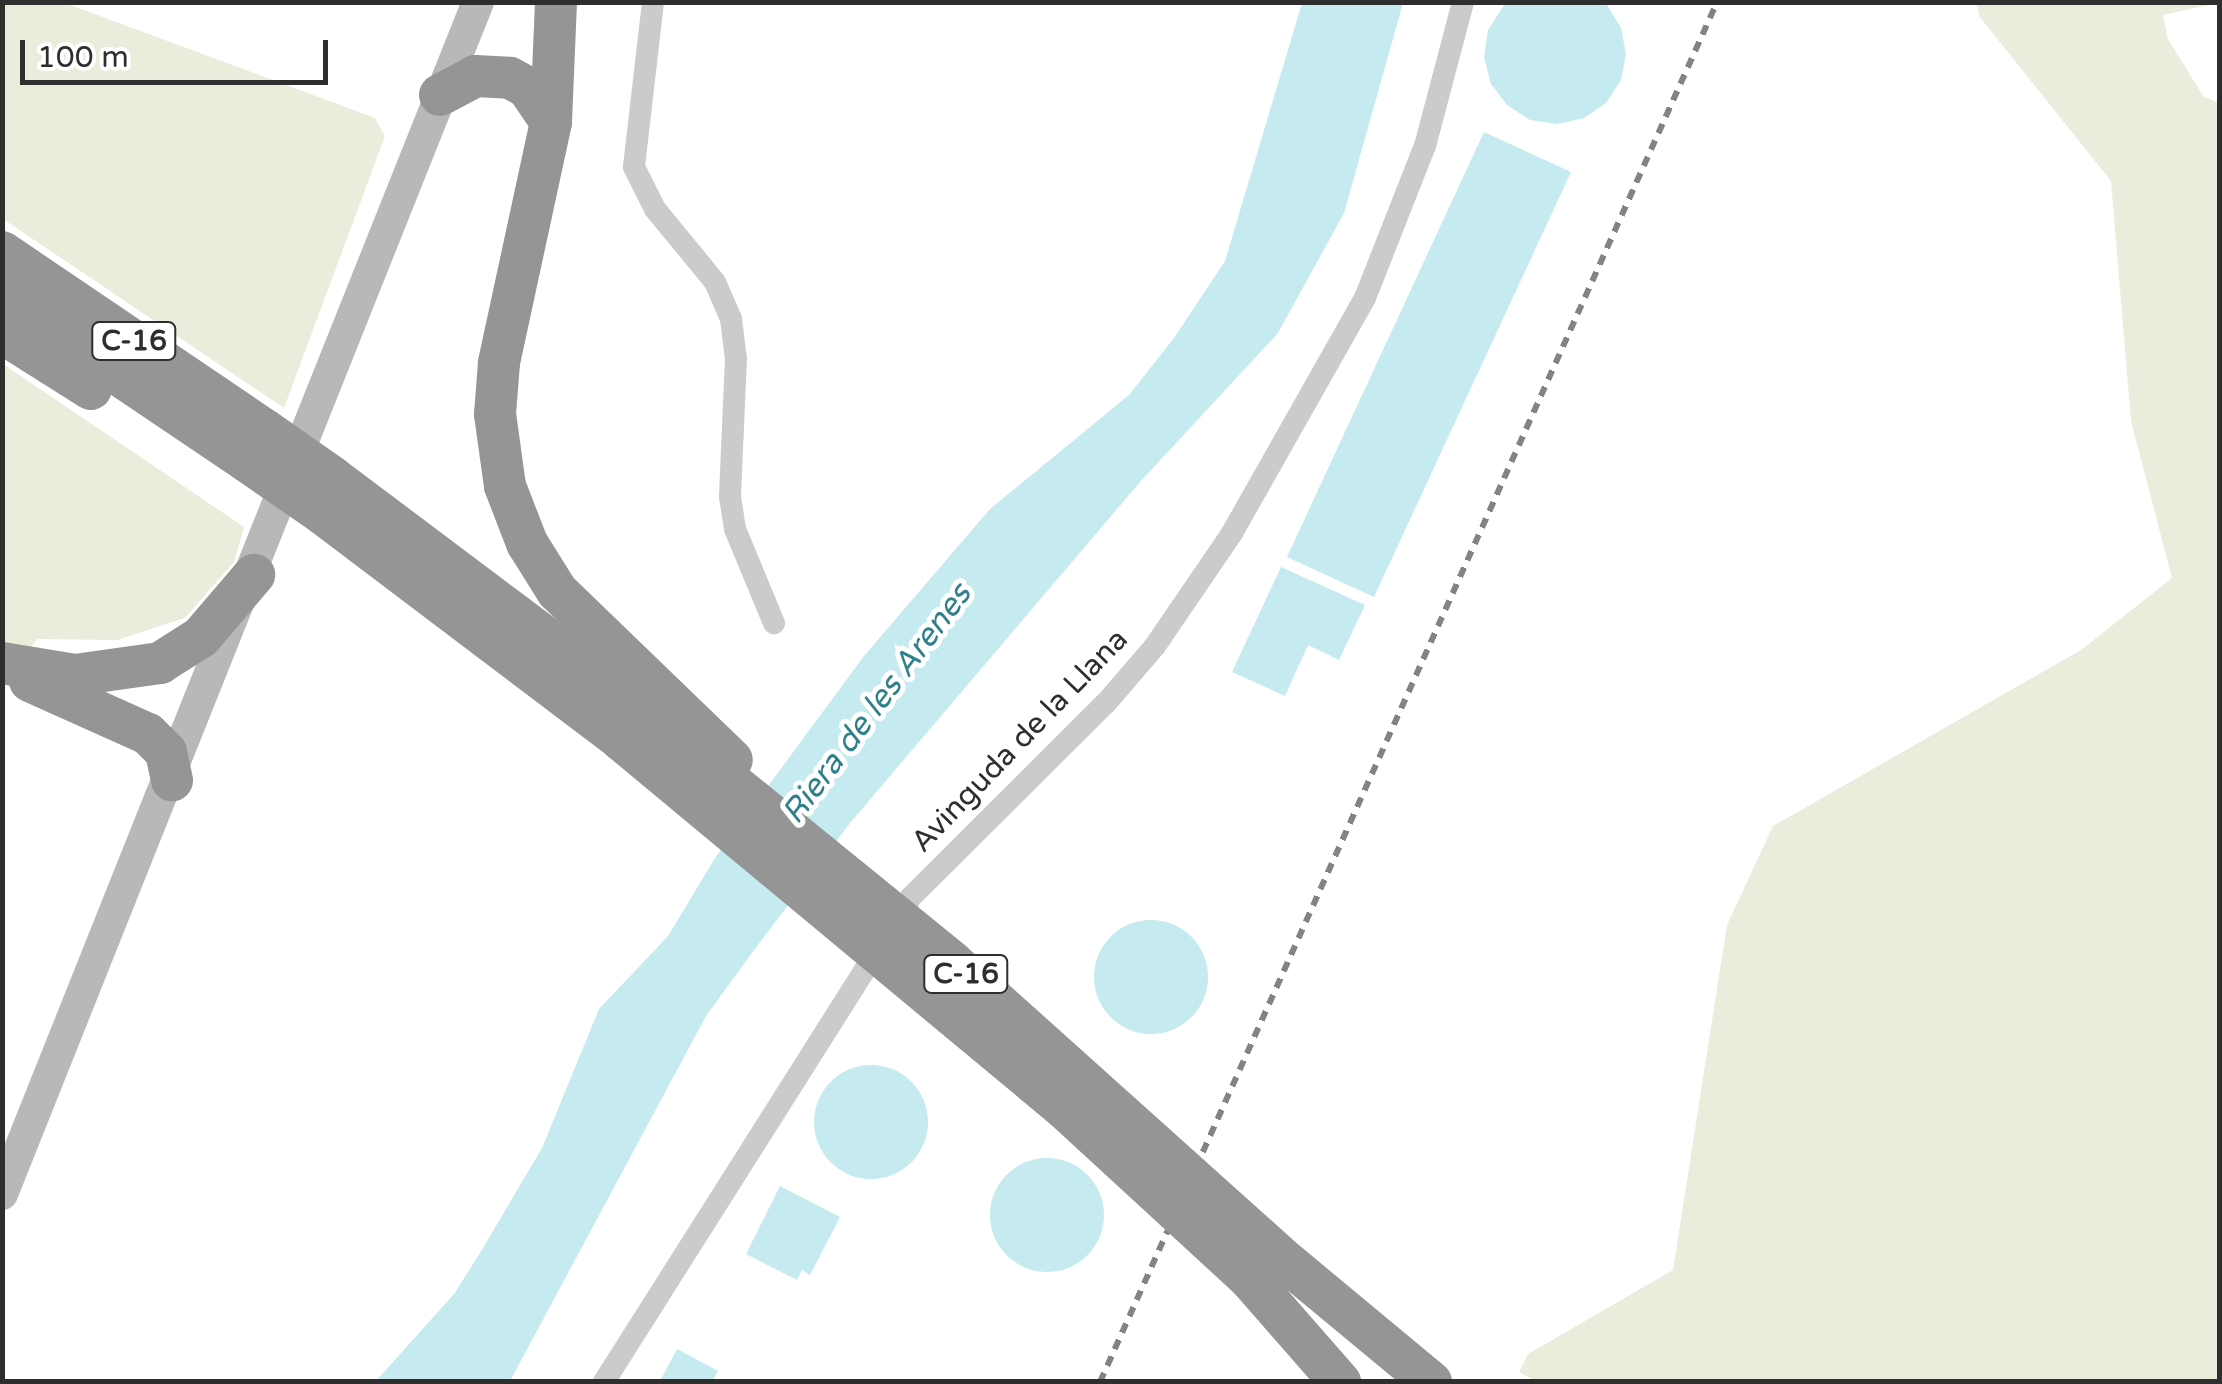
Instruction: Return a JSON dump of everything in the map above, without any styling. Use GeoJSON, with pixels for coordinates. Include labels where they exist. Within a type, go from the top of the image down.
{"type":"FeatureCollection","features":[{"type":"Feature","properties":{"kind":"highway"},"geometry":{"type":"LineString","coordinates":[[556,2],[550,122],[504,326],[495,414],[498,458],[514,515],[557,591],[643,716]]}},
{"type":"Feature","properties":{"kind":"highway"},"geometry":{"type":"LineString","coordinates":[[440,95],[474,76],[510,78],[527,87],[550,122]]}},
{"type":"Feature","properties":{"kind":"highway","name":"C-16"},"geometry":{"type":"LineString","coordinates":[[2,252],[252,460]]}},
{"type":"Feature","properties":{"kind":"highway","name":"C-16"},"geometry":{"type":"LineString","coordinates":[[2,296],[643,716],[822,854],[1090,1082],[1267,1279],[1340,1382]]}},
{"type":"Feature","properties":{"kind":"highway"},"geometry":{"type":"LineString","coordinates":[[2,334],[252,460],[322,508]]}},
{"type":"Feature","properties":{"kind":"highway","name":"C-16"},"geometry":{"type":"LineString","coordinates":[[322,508],[495,642],[643,716],[1064,1108],[1267,1279],[1431,1382]]}},
{"type":"Feature","properties":{"kind":"highway"},"geometry":{"type":"LineString","coordinates":[[2,666],[75,674],[160,662],[201,637],[254,576]]}},
{"type":"Feature","properties":{"kind":"highway"},"geometry":{"type":"LineString","coordinates":[[2,666],[148,734],[166,752],[172,780]]}},
{"type":"Feature","properties":{"kind":"highway","name":"C-16"},"geometry":{"type":"LineString","coordinates":[[1267,1279],[1311,1382]]}},
{"type":"Feature","properties":{"kind":"main road"},"geometry":{"type":"LineString","coordinates":[[2,1194],[254,576],[478,2]]}},
{"type":"Feature","properties":{"kind":"street"},"geometry":{"type":"LineString","coordinates":[[654,2],[633,134],[634,167],[655,209],[715,282],[731,319],[736,358],[730,498],[735,529],[774,623]]}},
{"type":"Feature","properties":{"kind":"street","name":"Avinguda de la Llana"},"geometry":{"type":"LineString","coordinates":[[604,1382],[911,897],[1106,704],[1155,646],[1232,534],[1365,298],[1425,146],[1464,2]]}},
{"type":"Feature","properties":{"kind":"green space"},"geometry":{"type":"Polygon","coordinates":[[[2,3],[65,3],[375,118],[385,136],[284,408],[3,219],[2,3]]]}},
{"type":"Feature","properties":{"kind":"green space"},"geometry":{"type":"Polygon","coordinates":[[[1977,3],[2218,3],[2163,15],[2168,39],[2203,96],[2220,104],[2219,1381],[1536,1381],[1519,1372],[1528,1354],[1673,1270],[1727,925],[1773,826],[2081,650],[2172,578],[2131,421],[2111,181],[1979,16],[1977,3]]]}},
{"type":"Feature","properties":{"kind":"green space"},"geometry":{"type":"Polygon","coordinates":[[[3,364],[244,527],[234,562],[185,618],[117,640],[37,639],[3,686],[3,364]]]}},
{"type":"Feature","properties":{"kind":"water"},"geometry":{"type":"Polygon","coordinates":[[[1506,2],[1607,5],[1621,28],[1626,54],[1621,80],[1606,103],[1584,118],[1557,124],[1530,120],[1507,105],[1491,84],[1484,57],[1488,30],[1506,2]]]}},
{"type":"Feature","properties":{"kind":"water","name":"Riera de les Arenes"},"geometry":{"type":"Polygon","coordinates":[[[1302,3],[1403,3],[1344,213],[1278,333],[1140,482],[850,823],[757,946],[706,1016],[510,1381],[375,1382],[454,1294],[480,1253],[542,1148],[599,1009],[668,936],[715,858],[864,656],[990,509],[1129,395],[1174,338],[1225,261],[1302,3]]]}},
{"type":"Feature","properties":{"kind":"water"},"geometry":{"type":"Polygon","coordinates":[[[1484,132],[1571,172],[1374,597],[1287,557],[1484,132]]]}},
{"type":"Feature","properties":{"kind":"water"},"geometry":{"type":"Polygon","coordinates":[[[1281,567],[1365,605],[1339,660],[1308,645],[1285,696],[1232,672],[1281,567]]]}},
{"type":"Feature","properties":{"kind":"water"},"geometry":{"type":"Polygon","coordinates":[[[1151,920],[1173,925],[1191,937],[1203,955],[1208,977],[1203,999],[1191,1017],[1173,1029],[1151,1034],[1129,1029],[1111,1017],[1099,999],[1094,977],[1099,955],[1111,937],[1129,925],[1151,920]]]}},
{"type":"Feature","properties":{"kind":"water"},"geometry":{"type":"Polygon","coordinates":[[[871,1065],[893,1070],[911,1082],[923,1100],[928,1122],[923,1144],[911,1162],[893,1174],[871,1179],[849,1174],[831,1162],[819,1144],[814,1122],[819,1100],[831,1082],[849,1070],[871,1065]]]}},
{"type":"Feature","properties":{"kind":"water"},"geometry":{"type":"Polygon","coordinates":[[[1047,1158],[1069,1163],[1087,1175],[1099,1193],[1104,1215],[1099,1237],[1087,1255],[1069,1267],[1047,1272],[1025,1267],[1007,1255],[995,1237],[990,1215],[995,1193],[1007,1175],[1025,1163],[1047,1158]]]}},
{"type":"Feature","properties":{"kind":"water"},"geometry":{"type":"Polygon","coordinates":[[[780,1186],[840,1217],[810,1275],[802,1270],[797,1280],[746,1254],[780,1186]]]}},
{"type":"Feature","properties":{"kind":"water"},"geometry":{"type":"Polygon","coordinates":[[[677,1349],[718,1371],[712,1381],[660,1381],[677,1349]]]}},
{"type":"Feature","properties":{"kind":"railway"},"geometry":{"type":"LineString","coordinates":[[1100,1382],[1717,2]]}}]}
